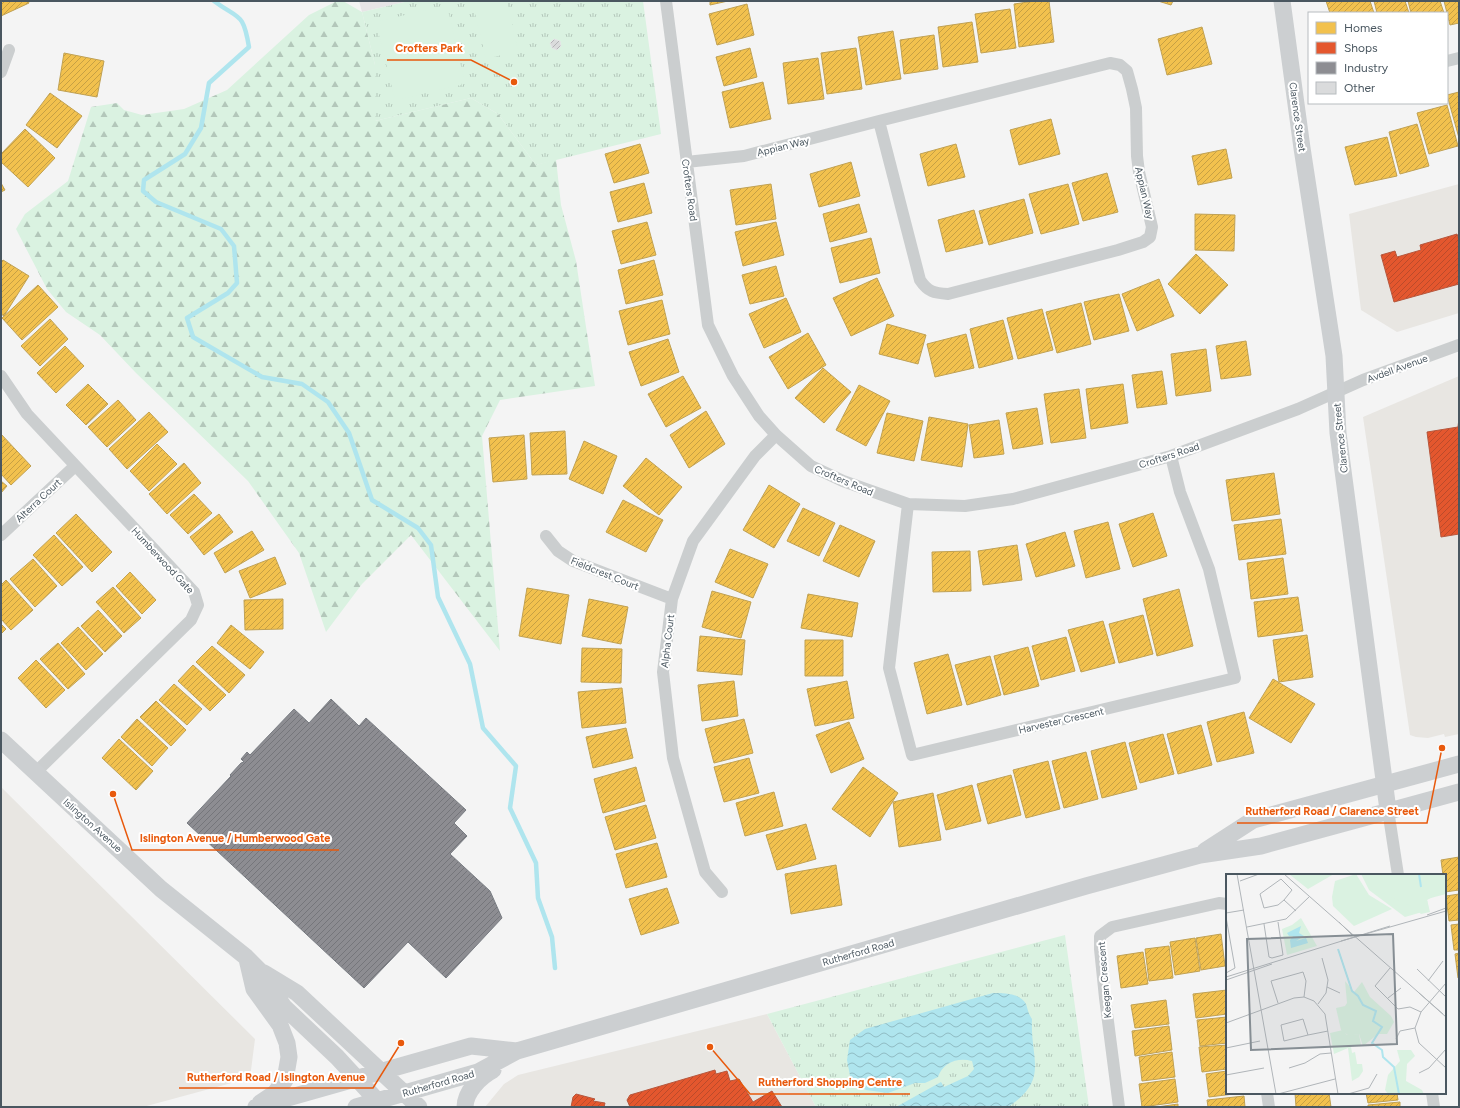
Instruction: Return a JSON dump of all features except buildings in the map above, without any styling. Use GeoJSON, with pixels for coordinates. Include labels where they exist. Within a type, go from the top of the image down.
{"type":"FeatureCollection","features":[{"type":"Feature","properties":{"kind":"main road","name":"Clarence Street"},"geometry":{"type":"LineString","coordinates":[[1282,1],[1302,148],[1334,356],[1338,433],[1388,810]]}},
{"type":"Feature","properties":{"kind":"main road","name":"Islington Avenue"},"geometry":{"type":"LineString","coordinates":[[1,740],[161,889],[246,957],[259,970],[284,1007],[357,1079],[380,1104]]}},
{"type":"Feature","properties":{"kind":"main road","name":"Rutherford Road"},"geometry":{"type":"LineString","coordinates":[[1200,855],[1253,820],[1459,764]]}},
{"type":"Feature","properties":{"kind":"main road","name":"Rutherford Road"},"geometry":{"type":"LineString","coordinates":[[356,1107],[380,1104],[404,1093],[478,1072],[517,1051],[1086,886],[1200,855],[1261,846],[1388,810],[1459,792]]}},
{"type":"Feature","properties":{"kind":"main road"},"geometry":{"type":"LineString","coordinates":[[246,957],[254,989],[280,1025],[287,1043],[289,1057],[287,1074],[280,1086],[275,1093],[255,1107]]}},
{"type":"Feature","properties":{"kind":"main road","name":"Islington Avenue"},"geometry":{"type":"LineString","coordinates":[[259,970],[297,993],[419,1107]]}},
{"type":"Feature","properties":{"kind":"main road"},"geometry":{"type":"LineString","coordinates":[[465,1107],[471,1089],[485,1074],[544,1043]]}},
{"type":"Feature","properties":{"kind":"main road","name":"Rutherford Road"},"geometry":{"type":"LineString","coordinates":[[255,1107],[471,1046],[517,1051]]}},
{"type":"Feature","properties":{"kind":"street","name":"Crofters Road"},"geometry":{"type":"LineString","coordinates":[[666,1],[708,325],[733,376],[759,416],[776,435],[811,466],[843,482],[908,504],[964,506],[987,504],[1084,481],[1170,456],[1298,409],[1336,392]]}},
{"type":"Feature","properties":{"kind":"street"},"geometry":{"type":"LineString","coordinates":[[1,72],[9,50]]}},
{"type":"Feature","properties":{"kind":"street"},"geometry":{"type":"LineString","coordinates":[[1448,61],[1459,58]]}},
{"type":"Feature","properties":{"kind":"street","name":"Appian Way"},"geometry":{"type":"LineString","coordinates":[[686,162],[744,156],[880,121],[1110,63],[1120,66],[1126,71],[1136,108],[1137,156],[1152,227],[1150,236],[1143,242],[1118,250],[948,294],[936,294],[927,290],[920,280],[880,121]]}},
{"type":"Feature","properties":{"kind":"street","name":"Avdell Avenue"},"geometry":{"type":"LineString","coordinates":[[1336,392],[1363,380],[1459,345]]}},
{"type":"Feature","properties":{"kind":"street","name":"Humberwood Gate"},"geometry":{"type":"LineString","coordinates":[[1,376],[27,414],[194,592],[198,604],[191,620],[35,773]]}},
{"type":"Feature","properties":{"kind":"street","name":"Alpha Court"},"geometry":{"type":"LineString","coordinates":[[722,892],[705,872],[673,758],[663,672],[672,599],[693,541],[755,456],[776,435]]}},
{"type":"Feature","properties":{"kind":"street","name":"Harvester Crescent"},"geometry":{"type":"LineString","coordinates":[[908,504],[889,668],[912,755],[1235,678],[1209,569],[1180,492],[1170,456]]}},
{"type":"Feature","properties":{"kind":"street","name":"Alterra Court"},"geometry":{"type":"LineString","coordinates":[[1,535],[75,466]]}},
{"type":"Feature","properties":{"kind":"street","name":"Fieldcrest Court"},"geometry":{"type":"LineString","coordinates":[[546,536],[558,551],[573,561],[672,599]]}},
{"type":"Feature","properties":{"kind":"street","name":"Clarence Street"},"geometry":{"type":"LineString","coordinates":[[1388,810],[1398,874]]}},
{"type":"Feature","properties":{"kind":"street","name":"Keegan Crescent"},"geometry":{"type":"LineString","coordinates":[[1119,1107],[1104,991],[1100,936],[1112,926],[1219,903],[1226,904]]}},
{"type":"Feature","properties":{"kind":"street"},"geometry":{"type":"LineString","coordinates":[[1267,1094],[1269,1107]]}},
{"type":"Feature","properties":{"kind":"street"},"geometry":{"type":"LineString","coordinates":[[1432,1094],[1434,1107]]}},
{"type":"Feature","properties":{"kind":"shaded area"},"geometry":{"type":"Polygon","coordinates":[[[359,1],[409,1],[362,12],[359,1]]]}},
{"type":"Feature","properties":{"kind":"shaded area"},"geometry":{"type":"Polygon","coordinates":[[[1459,184],[1459,313],[1397,332],[1361,310],[1349,214],[1459,184]]]}},
{"type":"Feature","properties":{"kind":"shaded area"},"geometry":{"type":"Polygon","coordinates":[[[1459,376],[1459,734],[1445,737],[1444,734],[1428,738],[1416,737],[1410,735],[1363,417],[1459,376]]]}},
{"type":"Feature","properties":{"kind":"shaded area"},"geometry":{"type":"Polygon","coordinates":[[[1,787],[255,1039],[250,1078],[143,1107],[1,1107],[1,787]]]}},
{"type":"Feature","properties":{"kind":"shaded area"},"geometry":{"type":"Polygon","coordinates":[[[767,1014],[816,1107],[485,1107],[504,1084],[518,1075],[767,1014]]]}},
{"type":"Feature","properties":{"kind":"green space"},"geometry":{"type":"Polygon","coordinates":[[[337,1],[343,1],[362,12],[375,65],[375,121],[471,98],[498,114],[536,165],[556,159],[561,205],[576,261],[595,386],[500,400],[482,436],[500,651],[411,535],[362,584],[326,632],[299,553],[248,481],[136,373],[100,335],[66,312],[47,289],[16,229],[25,214],[68,181],[91,107],[117,103],[124,110],[142,115],[184,109],[227,90],[309,15],[337,1]]]}},
{"type":"Feature","properties":{"kind":"green space"},"geometry":{"type":"Polygon","coordinates":[[[409,1],[643,1],[661,134],[536,165],[498,114],[471,98],[375,121],[375,65],[362,12],[409,1]]]}},
{"type":"Feature","properties":{"kind":"green space"},"geometry":{"type":"Polygon","coordinates":[[[472,1],[507,1],[518,51],[486,59],[472,1]]]}},
{"type":"Feature","properties":{"kind":"green space"},"geometry":{"type":"Polygon","coordinates":[[[442,6],[448,10],[464,79],[461,85],[400,99],[394,96],[377,27],[380,21],[442,6]]]}},
{"type":"Feature","properties":{"kind":"green space"},"geometry":{"type":"Polygon","coordinates":[[[1065,935],[1089,1107],[816,1107],[767,1014],[1065,935]]]}},
{"type":"Feature","properties":{"kind":"water"},"geometry":{"type":"Polygon","coordinates":[[[993,993],[1011,994],[1023,1000],[1032,1019],[1035,1057],[1034,1078],[1021,1097],[1008,1107],[896,1107],[941,1082],[944,1087],[968,1076],[974,1069],[972,1061],[967,1060],[956,1060],[947,1064],[940,1072],[938,1077],[925,1083],[915,1083],[888,1093],[866,1090],[851,1081],[847,1060],[850,1040],[865,1029],[993,993]]]}},
{"type":"Feature","properties":{"kind":"waterway"},"geometry":{"type":"LineString","coordinates":[[214,1],[239,18],[245,27],[249,47],[209,83],[201,128],[185,154],[144,180],[143,191],[156,202],[221,229],[234,246],[237,283],[228,293],[187,318],[193,337],[262,377],[302,384],[328,402],[349,433],[372,500],[418,528],[431,545],[438,597],[470,664],[483,728],[516,766],[510,808],[536,863],[538,898],[552,937],[555,968]]}},
{"type":"Feature","properties":{"kind":"place","name":"Crofters Park"},"geometry":{"type":"Point","coordinates":[514,82]}},
{"type":"Feature","properties":{"kind":"place","name":"Rutherford Road / Clarence Street"},"geometry":{"type":"Point","coordinates":[1442,748]}},
{"type":"Feature","properties":{"kind":"place","name":"Islington Avenue / Humberwood Gate"},"geometry":{"type":"Point","coordinates":[113,794]}},
{"type":"Feature","properties":{"kind":"place","name":"Rutherford Road / Islington Avenue"},"geometry":{"type":"Point","coordinates":[401,1043]}},
{"type":"Feature","properties":{"kind":"place","name":"Rutherford Shopping Centre"},"geometry":{"type":"Point","coordinates":[710,1047]}}]}
